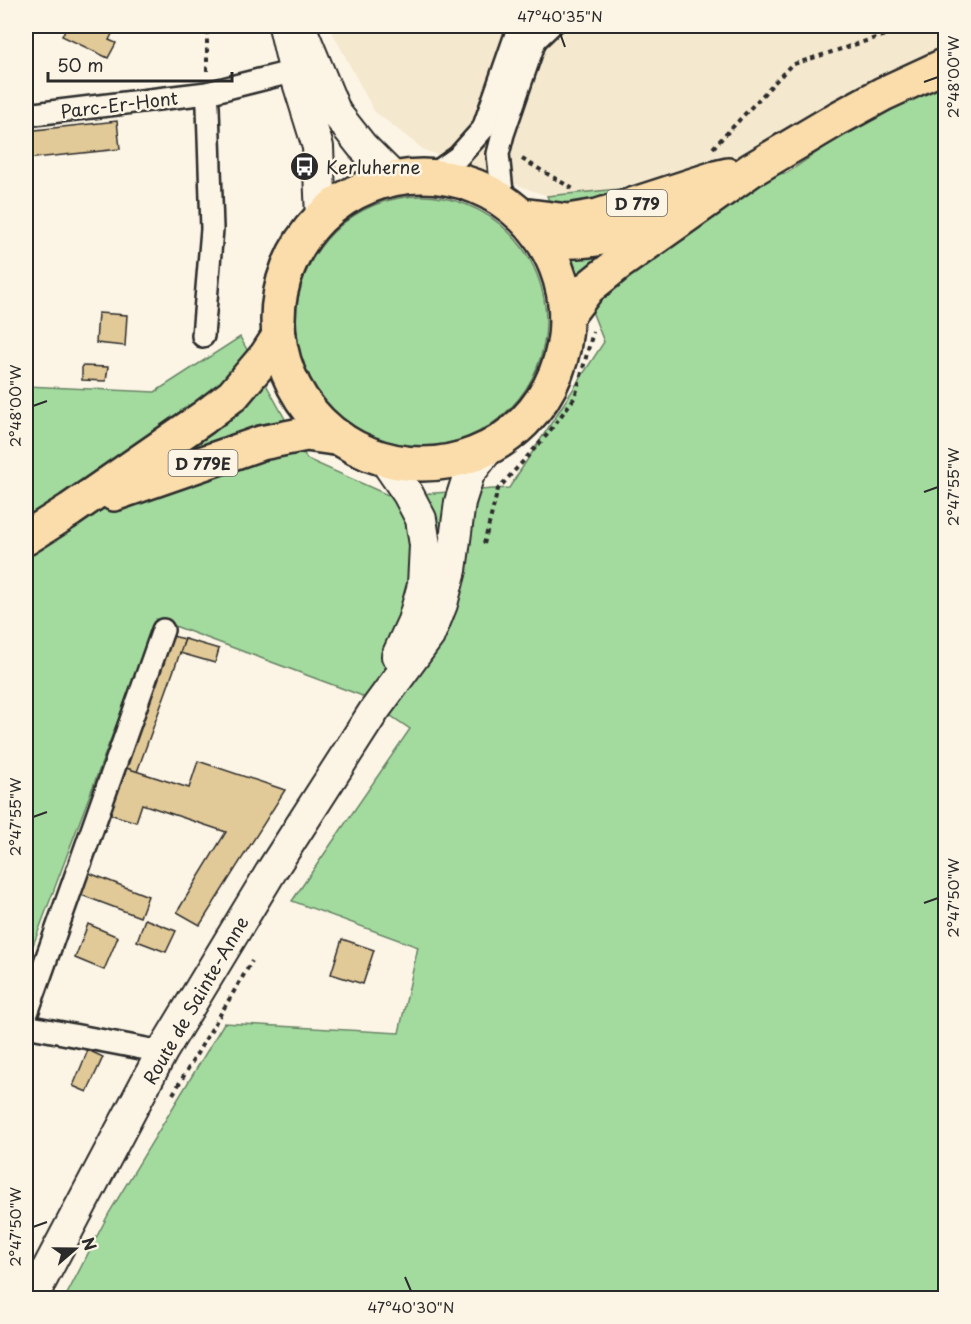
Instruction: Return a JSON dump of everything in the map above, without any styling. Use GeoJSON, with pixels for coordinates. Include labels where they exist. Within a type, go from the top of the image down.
{"type":"FeatureCollection","features":[{"type":"Feature","properties":{"kind":"main road"},"geometry":{"type":"LineString","coordinates":[[284,26],[307,72],[336,113],[362,146],[394,178]]}},
{"type":"Feature","properties":{"kind":"main road"},"geometry":{"type":"LineString","coordinates":[[300,26],[318,147],[321,217]]}},
{"type":"Feature","properties":{"kind":"main road","name":"D 779"},"geometry":{"type":"LineString","coordinates":[[566,317],[588,288],[619,263],[751,170],[837,119],[945,65]]}},
{"type":"Feature","properties":{"kind":"main road","name":"D 779"},"geometry":{"type":"LineString","coordinates":[[512,208],[568,221],[598,216],[709,165],[751,170]]}},
{"type":"Feature","properties":{"kind":"main road","name":"D 779"},"geometry":{"type":"LineString","coordinates":[[543,241],[576,242],[608,238],[643,223],[709,165]]}},
{"type":"Feature","properties":{"kind":"main road"},"geometry":{"type":"LineString","coordinates":[[432,176],[469,183],[512,208],[543,241],[560,277],[566,317],[562,357],[547,393],[522,424],[489,448],[456,460],[420,464],[384,459],[362,451],[341,439],[314,414],[297,391],[285,364],[279,336],[278,310],[282,284],[291,260],[304,237],[321,217],[343,199],[368,186],[394,178],[432,176]]}},
{"type":"Feature","properties":{"kind":"main road","name":"D 779E"},"geometry":{"type":"LineString","coordinates":[[26,538],[70,510],[233,395],[267,356],[279,336]]}},
{"type":"Feature","properties":{"kind":"main road","name":"D 779E"},"geometry":{"type":"LineString","coordinates":[[125,490],[234,432],[275,416],[314,414]]}},
{"type":"Feature","properties":{"kind":"main road","name":"D 779E"},"geometry":{"type":"LineString","coordinates":[[70,510],[261,442],[306,434],[341,439]]}},
{"type":"Feature","properties":{"kind":"main road","name":"Route de Sainte-Anne"},"geometry":{"type":"LineString","coordinates":[[32,1299],[162,1052],[272,870],[374,711],[429,636],[442,604],[451,570],[463,492],[469,474],[489,448]]}},
{"type":"Feature","properties":{"kind":"main road","name":"Route de Sainte-Anne"},"geometry":{"type":"LineString","coordinates":[[374,711],[413,621],[423,585],[425,545],[421,519],[408,494],[384,459]]}},
{"type":"Feature","properties":{"kind":"street"},"geometry":{"type":"LineString","coordinates":[[432,176],[458,157],[483,129],[519,26]]}},
{"type":"Feature","properties":{"kind":"street"},"geometry":{"type":"LineString","coordinates":[[512,208],[498,154],[540,26]]}},
{"type":"Feature","properties":{"kind":"street","name":"Parc-Er-Hont"},"geometry":{"type":"LineString","coordinates":[[26,115],[207,93],[279,75],[307,72]]}},
{"type":"Feature","properties":{"kind":"street"},"geometry":{"type":"LineString","coordinates":[[203,336],[212,229],[207,93]]}},
{"type":"Feature","properties":{"kind":"street"},"geometry":{"type":"LineString","coordinates":[[26,1016],[163,630]]}},
{"type":"Feature","properties":{"kind":"street"},"geometry":{"type":"LineString","coordinates":[[26,1026],[162,1052]]}},
{"type":"Feature","properties":{"kind":"lane"},"geometry":{"type":"LineString","coordinates":[[531,51],[558,26]]}},
{"type":"Feature","properties":{"kind":"path"},"geometry":{"type":"LineString","coordinates":[[207,26],[207,93]]}},
{"type":"Feature","properties":{"kind":"path"},"geometry":{"type":"LineString","coordinates":[[709,165],[713,148],[791,65],[913,26]]}},
{"type":"Feature","properties":{"kind":"path"},"geometry":{"type":"LineString","coordinates":[[518,156],[582,194]]}},
{"type":"Feature","properties":{"kind":"shaded area"},"geometry":{"type":"Polygon","coordinates":[[[329,26],[945,26],[945,86],[864,120],[787,173],[547,196],[424,150],[374,111],[329,26]]]}},
{"type":"Feature","properties":{"kind":"green space"},"geometry":{"type":"Polygon","coordinates":[[[945,86],[945,1298],[65,1298],[109,1213],[224,1023],[399,1033],[418,947],[292,901],[410,729],[360,695],[156,619],[26,964],[26,386],[155,392],[240,337],[307,459],[390,496],[509,488],[604,342],[547,196],[787,173],[864,120],[945,86]]]}},
{"type":"Feature","properties":{"kind":"green space"},"geometry":{"type":"Polygon","coordinates":[[[421,196],[457,201],[480,211],[500,224],[518,242],[531,262],[541,285],[546,321],[541,357],[531,380],[518,400],[500,418],[480,431],[457,441],[421,446],[385,441],[362,431],[342,418],[324,400],[311,380],[301,357],[296,321],[301,285],[311,262],[324,242],[342,224],[362,211],[385,201],[421,196]]]}},
{"type":"Feature","properties":{"kind":"building"},"geometry":{"type":"Polygon","coordinates":[[[67,26],[116,26],[109,40],[116,43],[108,58],[62,36],[67,26]]]}},
{"type":"Feature","properties":{"kind":"building"},"geometry":{"type":"Polygon","coordinates":[[[117,121],[120,149],[26,159],[26,131],[117,121]]]}},
{"type":"Feature","properties":{"kind":"building"},"geometry":{"type":"Polygon","coordinates":[[[98,313],[127,315],[125,346],[96,343],[98,313]]]}},
{"type":"Feature","properties":{"kind":"building"},"geometry":{"type":"Polygon","coordinates":[[[82,366],[108,367],[106,381],[82,380],[82,366]]]}},
{"type":"Feature","properties":{"kind":"building"},"geometry":{"type":"Polygon","coordinates":[[[172,636],[185,639],[137,772],[123,767],[172,636]]]}},
{"type":"Feature","properties":{"kind":"building"},"geometry":{"type":"Polygon","coordinates":[[[185,639],[219,649],[215,663],[180,653],[185,639]]]}},
{"type":"Feature","properties":{"kind":"building"},"geometry":{"type":"Polygon","coordinates":[[[198,761],[285,790],[200,925],[177,912],[226,832],[142,804],[136,822],[106,813],[123,767],[189,788],[198,761]]]}},
{"type":"Feature","properties":{"kind":"building"},"geometry":{"type":"Polygon","coordinates":[[[84,871],[148,896],[140,917],[76,893],[84,871]]]}},
{"type":"Feature","properties":{"kind":"building"},"geometry":{"type":"Polygon","coordinates":[[[145,919],[176,931],[166,952],[137,941],[145,919]]]}},
{"type":"Feature","properties":{"kind":"building"},"geometry":{"type":"Polygon","coordinates":[[[88,924],[118,937],[104,970],[75,958],[88,924]]]}},
{"type":"Feature","properties":{"kind":"building"},"geometry":{"type":"Polygon","coordinates":[[[342,939],[374,950],[363,984],[331,974],[342,939]]]}},
{"type":"Feature","properties":{"kind":"building"},"geometry":{"type":"Polygon","coordinates":[[[88,1050],[103,1057],[87,1092],[73,1086],[88,1050]]]}},
{"type":"Feature","properties":{"kind":"place","name":"Kerluherne"},"geometry":{"type":"Point","coordinates":[305,166]}}]}
